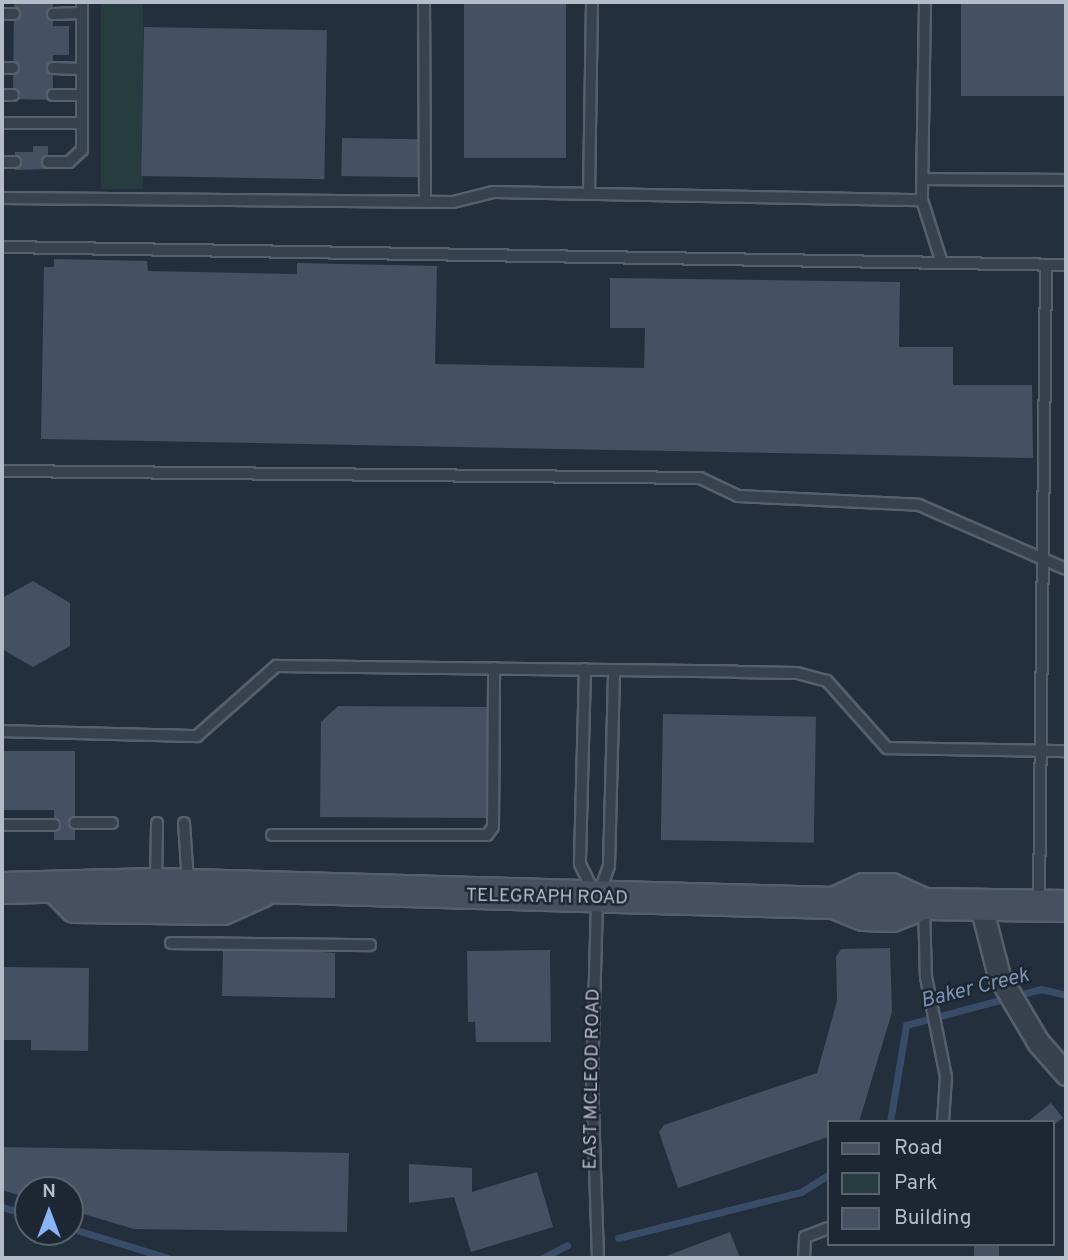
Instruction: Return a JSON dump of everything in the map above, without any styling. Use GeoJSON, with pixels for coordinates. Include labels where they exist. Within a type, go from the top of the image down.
{"type":"FeatureCollection","features":[{"type":"Feature","properties":{"kind":"street","name":"TELEGRAPH ROAD"},"geometry":{"type":"LineString","coordinates":[[2,887],[57,888],[76,883],[156,884],[261,892],[834,903],[864,888],[891,889],[924,904],[1053,906]]}},
{"type":"Feature","properties":{"kind":"street","name":"TELEGRAPH ROAD"},"geometry":{"type":"LineString","coordinates":[[57,888],[75,907],[223,909],[261,892]]}},
{"type":"Feature","properties":{"kind":"street"},"geometry":{"type":"LineString","coordinates":[[981,906],[999,976],[1023,1020],[1066,1074]]}},
{"type":"Feature","properties":{"kind":"lane"},"geometry":{"type":"LineString","coordinates":[[424,2],[425,202]]}},
{"type":"Feature","properties":{"kind":"lane"},"geometry":{"type":"LineString","coordinates":[[589,194],[592,2]]}},
{"type":"Feature","properties":{"kind":"lane"},"geometry":{"type":"LineString","coordinates":[[925,2],[922,201],[942,263]]}},
{"type":"Feature","properties":{"kind":"lane"},"geometry":{"type":"LineString","coordinates":[[48,162],[78,158],[82,123],[82,8],[53,14]]}},
{"type":"Feature","properties":{"kind":"lane"},"geometry":{"type":"LineString","coordinates":[[53,68],[82,69]]}},
{"type":"Feature","properties":{"kind":"lane"},"geometry":{"type":"LineString","coordinates":[[53,95],[82,95]]}},
{"type":"Feature","properties":{"kind":"lane"},"geometry":{"type":"LineString","coordinates":[[2,123],[82,123]]}},
{"type":"Feature","properties":{"kind":"lane"},"geometry":{"type":"LineString","coordinates":[[2,162],[15,162]]}},
{"type":"Feature","properties":{"kind":"lane"},"geometry":{"type":"LineString","coordinates":[[923,179],[1066,180]]}},
{"type":"Feature","properties":{"kind":"lane"},"geometry":{"type":"LineString","coordinates":[[2,198],[425,202],[493,192],[922,201]]}},
{"type":"Feature","properties":{"kind":"lane"},"geometry":{"type":"LineString","coordinates":[[5,247],[1066,265]]}},
{"type":"Feature","properties":{"kind":"lane"},"geometry":{"type":"LineString","coordinates":[[1046,265],[1037,751],[1053,906]]}},
{"type":"Feature","properties":{"kind":"lane"},"geometry":{"type":"LineString","coordinates":[[2,471],[700,478],[738,496],[919,505],[1066,569]]}},
{"type":"Feature","properties":{"kind":"lane"},"geometry":{"type":"LineString","coordinates":[[2,731],[197,736],[276,666],[585,669],[797,673],[827,681],[887,748],[1066,751]]}},
{"type":"Feature","properties":{"kind":"lane"},"geometry":{"type":"LineString","coordinates":[[272,835],[487,835],[493,827],[494,668]]}},
{"type":"Feature","properties":{"kind":"lane"},"geometry":{"type":"LineString","coordinates":[[585,669],[580,864],[597,899]]}},
{"type":"Feature","properties":{"kind":"lane"},"geometry":{"type":"LineString","coordinates":[[597,899],[609,866],[614,670]]}},
{"type":"Feature","properties":{"kind":"lane"},"geometry":{"type":"LineString","coordinates":[[75,823],[112,823]]}},
{"type":"Feature","properties":{"kind":"lane"},"geometry":{"type":"LineString","coordinates":[[156,884],[157,823]]}},
{"type":"Feature","properties":{"kind":"lane"},"geometry":{"type":"LineString","coordinates":[[184,823],[188,885]]}},
{"type":"Feature","properties":{"kind":"lane"},"geometry":{"type":"LineString","coordinates":[[2,825],[54,825]]}},
{"type":"Feature","properties":{"kind":"lane","name":"EAST MCLEOD ROAD"},"geometry":{"type":"LineString","coordinates":[[597,899],[592,1081],[598,1258]]}},
{"type":"Feature","properties":{"kind":"lane"},"geometry":{"type":"LineString","coordinates":[[924,904],[930,998],[942,1038],[943,1120]]}},
{"type":"Feature","properties":{"kind":"lane"},"geometry":{"type":"LineString","coordinates":[[171,943],[370,945]]}},
{"type":"Feature","properties":{"kind":"lane"},"geometry":{"type":"LineString","coordinates":[[804,1258],[805,1237],[827,1227]]}},
{"type":"Feature","properties":{"kind":"green space"},"geometry":{"type":"Polygon","coordinates":[[[101,2],[143,2],[143,189],[101,189],[101,2]]]}},
{"type":"Feature","properties":{"kind":"building"},"geometry":{"type":"Polygon","coordinates":[[[14,2],[53,2],[53,26],[69,26],[69,55],[53,55],[53,100],[13,99],[14,2]]]}},
{"type":"Feature","properties":{"kind":"building"},"geometry":{"type":"Polygon","coordinates":[[[464,2],[566,2],[566,158],[464,158],[464,2]]]}},
{"type":"Feature","properties":{"kind":"building"},"geometry":{"type":"Polygon","coordinates":[[[961,2],[1066,2],[1066,96],[961,96],[961,2]]]}},
{"type":"Feature","properties":{"kind":"building"},"geometry":{"type":"Polygon","coordinates":[[[144,27],[327,30],[324,179],[141,176],[144,27]]]}},
{"type":"Feature","properties":{"kind":"building"},"geometry":{"type":"Polygon","coordinates":[[[342,138],[420,139],[419,177],[341,176],[342,138]]]}},
{"type":"Feature","properties":{"kind":"building"},"geometry":{"type":"Polygon","coordinates":[[[33,146],[48,146],[48,169],[15,170],[15,152],[33,152],[33,146]]]}},
{"type":"Feature","properties":{"kind":"building"},"geometry":{"type":"Polygon","coordinates":[[[54,259],[147,261],[148,271],[297,274],[297,263],[437,266],[435,364],[644,368],[645,328],[610,328],[610,278],[900,282],[899,347],[953,347],[953,385],[1032,385],[1033,458],[41,439],[44,267],[54,267],[54,259]]]}},
{"type":"Feature","properties":{"kind":"building"},"geometry":{"type":"Polygon","coordinates":[[[33,581],[70,603],[70,646],[33,667],[2,649],[2,598],[33,581]]]}},
{"type":"Feature","properties":{"kind":"building"},"geometry":{"type":"Polygon","coordinates":[[[338,706],[488,707],[488,818],[320,817],[321,722],[338,706]]]}},
{"type":"Feature","properties":{"kind":"building"},"geometry":{"type":"Polygon","coordinates":[[[663,714],[816,717],[814,843],[661,840],[663,714]]]}},
{"type":"Feature","properties":{"kind":"building"},"geometry":{"type":"Polygon","coordinates":[[[2,751],[75,751],[75,840],[54,840],[54,810],[2,810],[2,751]]]}},
{"type":"Feature","properties":{"kind":"building"},"geometry":{"type":"Polygon","coordinates":[[[267,948],[335,953],[335,998],[222,996],[223,951],[267,948]]]}},
{"type":"Feature","properties":{"kind":"building"},"geometry":{"type":"Polygon","coordinates":[[[890,948],[892,1012],[860,1120],[827,1120],[827,1137],[678,1188],[659,1132],[664,1125],[817,1073],[837,1001],[836,957],[841,949],[890,948]]]}},
{"type":"Feature","properties":{"kind":"building"},"geometry":{"type":"Polygon","coordinates":[[[550,950],[551,1042],[476,1042],[475,1022],[468,1022],[467,951],[550,950]]]}},
{"type":"Feature","properties":{"kind":"building"},"geometry":{"type":"Polygon","coordinates":[[[2,967],[89,968],[88,1051],[31,1050],[31,1040],[2,1040],[2,967]]]}},
{"type":"Feature","properties":{"kind":"building"},"geometry":{"type":"Polygon","coordinates":[[[1051,1103],[1063,1118],[1054,1125],[1054,1120],[1030,1120],[1051,1103]]]}},
{"type":"Feature","properties":{"kind":"building"},"geometry":{"type":"Polygon","coordinates":[[[2,1147],[349,1153],[347,1232],[134,1229],[84,1214],[84,1176],[14,1176],[14,1194],[2,1190],[2,1147]]]}},
{"type":"Feature","properties":{"kind":"building"},"geometry":{"type":"Polygon","coordinates":[[[409,1164],[472,1168],[472,1192],[537,1172],[553,1227],[471,1252],[454,1197],[409,1203],[409,1164]]]}},
{"type":"Feature","properties":{"kind":"building"},"geometry":{"type":"Polygon","coordinates":[[[730,1232],[740,1258],[661,1258],[730,1232]]]}},
{"type":"Feature","properties":{"kind":"building"},"geometry":{"type":"Polygon","coordinates":[[[974,1246],[999,1246],[999,1258],[974,1258],[974,1246]]]}},
{"type":"Feature","properties":{"kind":"waterway","name":"Baker Creek"},"geometry":{"type":"LineString","coordinates":[[890,1120],[906,1025],[1041,989],[1066,995]]}},
{"type":"Feature","properties":{"kind":"waterway","name":"Baker Creek"},"geometry":{"type":"LineString","coordinates":[[618,1238],[801,1192],[827,1176]]}},
{"type":"Feature","properties":{"kind":"waterway","name":"Baker Creek"},"geometry":{"type":"LineString","coordinates":[[2,1207],[14,1211]]}},
{"type":"Feature","properties":{"kind":"waterway","name":"Baker Creek"},"geometry":{"type":"LineString","coordinates":[[84,1232],[168,1258]]}},
{"type":"Feature","properties":{"kind":"waterway","name":"Baker Creek"},"geometry":{"type":"LineString","coordinates":[[542,1258],[567,1245]]}}]}
